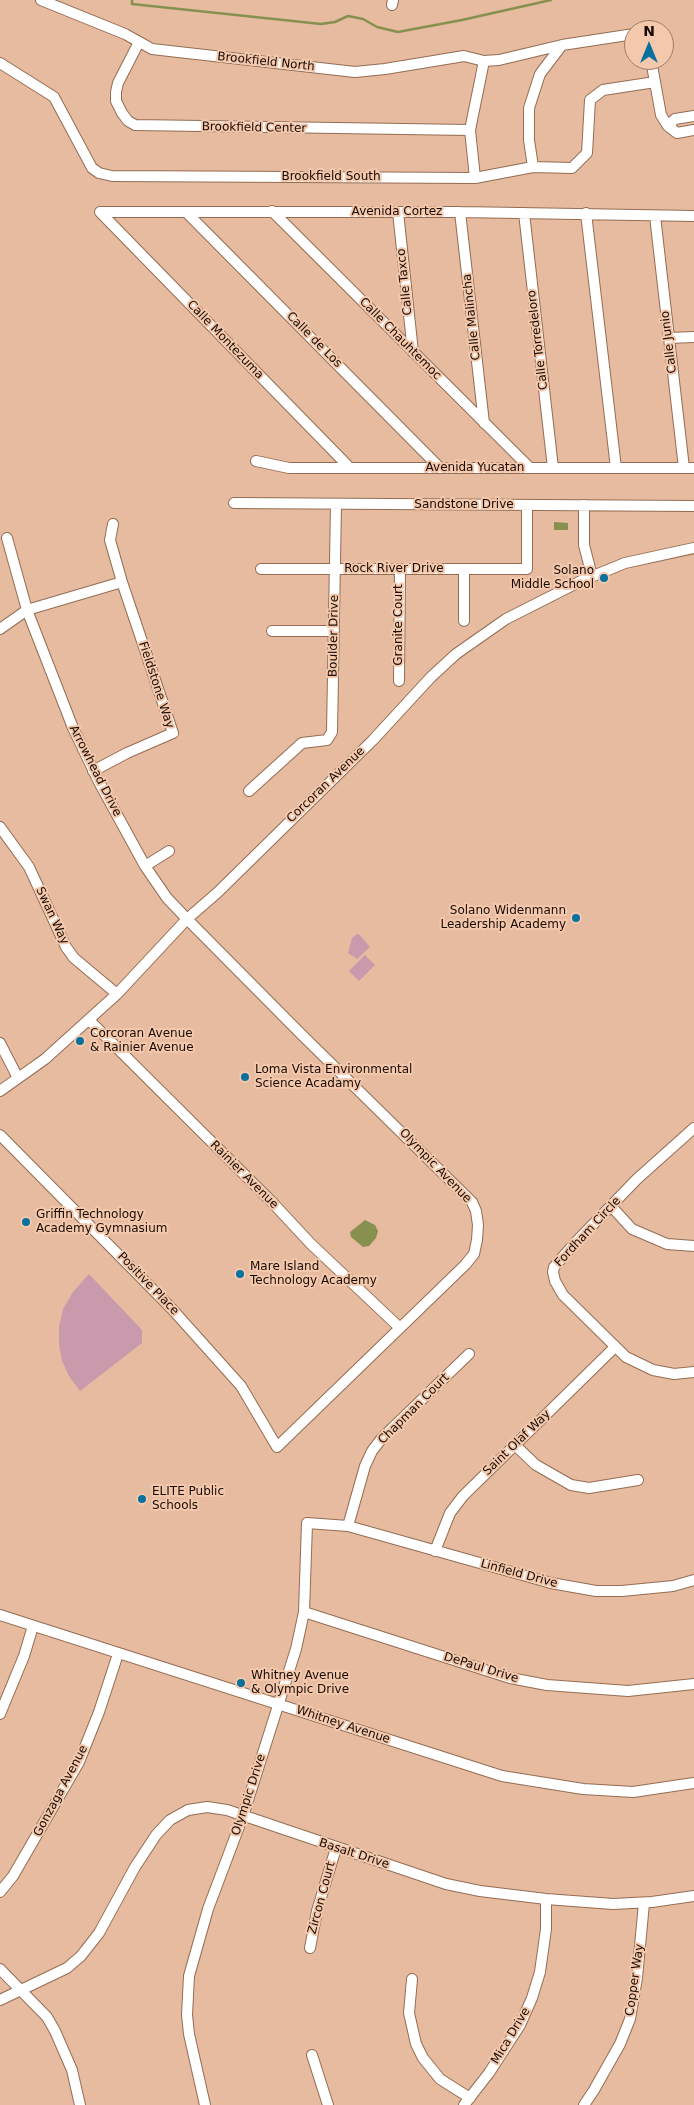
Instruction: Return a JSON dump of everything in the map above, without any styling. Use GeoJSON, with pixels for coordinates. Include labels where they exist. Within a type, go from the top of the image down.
{"type":"FeatureCollection","features":[{"type":"Feature","properties":{"kind":"street","name":"Brookfield North"},"geometry":{"type":"LineString","coordinates":[[41,0],[126,34],[152,49],[355,72],[464,56],[484,62],[562,45]]}},
{"type":"Feature","properties":{"kind":"street"},"geometry":{"type":"LineString","coordinates":[[533,167],[528,140],[529,108],[540,74],[562,45],[624,36]]}},
{"type":"Feature","properties":{"kind":"street","name":"Brookfield Center"},"geometry":{"type":"LineString","coordinates":[[139,42],[118,82],[116,92],[116,101],[122,113],[128,121],[135,125],[470,130]]}},
{"type":"Feature","properties":{"kind":"street"},"geometry":{"type":"LineString","coordinates":[[476,178],[470,130],[484,62]]}},
{"type":"Feature","properties":{"kind":"street","name":"Brookfield South"},"geometry":{"type":"LineString","coordinates":[[0,63],[54,97],[92,168],[105,175],[476,178],[533,167],[572,168],[587,153],[590,100],[603,90],[655,82]]}},
{"type":"Feature","properties":{"kind":"street"},"geometry":{"type":"LineString","coordinates":[[653,70],[662,115],[668,126],[677,132],[694,130]]}},
{"type":"Feature","properties":{"kind":"street"},"geometry":{"type":"LineString","coordinates":[[668,126],[675,119],[694,116]]}},
{"type":"Feature","properties":{"kind":"street","name":"Calle Chauhtemoc"},"geometry":{"type":"LineString","coordinates":[[272,211],[528,467]]}},
{"type":"Feature","properties":{"kind":"street","name":"Avenida Cortez"},"geometry":{"type":"LineString","coordinates":[[100,212],[460,212],[694,216]]}},
{"type":"Feature","properties":{"kind":"street","name":"Calle Montezuma"},"geometry":{"type":"LineString","coordinates":[[100,212],[350,468]]}},
{"type":"Feature","properties":{"kind":"street","name":"Calle Taxco"},"geometry":{"type":"LineString","coordinates":[[398,212],[413,352]]}},
{"type":"Feature","properties":{"kind":"street","name":"Calle Malincha"},"geometry":{"type":"LineString","coordinates":[[460,212],[484,422]]}},
{"type":"Feature","properties":{"kind":"street","name":"Calle de Los"},"geometry":{"type":"LineString","coordinates":[[187,213],[440,468]]}},
{"type":"Feature","properties":{"kind":"street","name":"Calle Torredeloro"},"geometry":{"type":"LineString","coordinates":[[524,213],[553,468]]}},
{"type":"Feature","properties":{"kind":"street"},"geometry":{"type":"LineString","coordinates":[[586,214],[616,468]]}},
{"type":"Feature","properties":{"kind":"street","name":"Calle Junio"},"geometry":{"type":"LineString","coordinates":[[655,216],[669,338],[689,468]]}},
{"type":"Feature","properties":{"kind":"street"},"geometry":{"type":"LineString","coordinates":[[669,338],[694,337]]}},
{"type":"Feature","properties":{"kind":"street","name":"Avenida Yucatan"},"geometry":{"type":"LineString","coordinates":[[256,461],[289,468],[689,468]]}},
{"type":"Feature","properties":{"kind":"street","name":"Sandstone Drive"},"geometry":{"type":"LineString","coordinates":[[234,504],[694,506]]}},
{"type":"Feature","properties":{"kind":"street","name":"Boulder Drive"},"geometry":{"type":"LineString","coordinates":[[249,791],[302,743],[328,740],[332,732],[334,708],[336,504]]}},
{"type":"Feature","properties":{"kind":"street","name":"Rock River Drive"},"geometry":{"type":"LineString","coordinates":[[261,569],[527,569],[527,505]]}},
{"type":"Feature","properties":{"kind":"street"},"geometry":{"type":"LineString","coordinates":[[584,505],[584,545],[592,576]]}},
{"type":"Feature","properties":{"kind":"street"},"geometry":{"type":"LineString","coordinates":[[0,629],[27,610],[122,582],[110,540],[113,524]]}},
{"type":"Feature","properties":{"kind":"street","name":"Arrowhead Drive"},"geometry":{"type":"LineString","coordinates":[[6,538],[27,610],[73,728],[145,866],[167,898],[187,919]]}},
{"type":"Feature","properties":{"kind":"street","name":"Corcoran Avenue"},"geometry":{"type":"LineString","coordinates":[[0,1091],[45,1059],[90,1020],[187,919],[372,740],[431,677],[456,654],[506,619],[548,596],[592,576],[625,563],[694,548]]}},
{"type":"Feature","properties":{"kind":"street","name":"Granite Court"},"geometry":{"type":"LineString","coordinates":[[399,681],[400,569]]}},
{"type":"Feature","properties":{"kind":"street"},"geometry":{"type":"LineString","coordinates":[[464,569],[464,622]]}},
{"type":"Feature","properties":{"kind":"street","name":"Fieldstone Way"},"geometry":{"type":"LineString","coordinates":[[94,771],[127,753],[173,733],[122,582]]}},
{"type":"Feature","properties":{"kind":"street"},"geometry":{"type":"LineString","coordinates":[[272,632],[334,631]]}},
{"type":"Feature","properties":{"kind":"street","name":"Swan Way"},"geometry":{"type":"LineString","coordinates":[[0,827],[29,867],[66,947],[74,958],[117,994]]}},
{"type":"Feature","properties":{"kind":"street"},"geometry":{"type":"LineString","coordinates":[[145,866],[169,851]]}},
{"type":"Feature","properties":{"kind":"street","name":"Olympic Avenue"},"geometry":{"type":"LineString","coordinates":[[187,919],[472,1202],[476,1211],[478,1225],[474,1254],[465,1265],[277,1447]]}},
{"type":"Feature","properties":{"kind":"street","name":"Rainier Avenue"},"geometry":{"type":"LineString","coordinates":[[90,1020],[271,1201],[311,1244],[399,1327]]}},
{"type":"Feature","properties":{"kind":"street"},"geometry":{"type":"LineString","coordinates":[[0,1043],[18,1078]]}},
{"type":"Feature","properties":{"kind":"street","name":"Fordham Circle"},"geometry":{"type":"LineString","coordinates":[[694,1128],[611,1206],[559,1261],[554,1267],[553,1272],[555,1281],[563,1295],[626,1357],[654,1370],[674,1374],[694,1372]]}},
{"type":"Feature","properties":{"kind":"street","name":"Positive Place"},"geometry":{"type":"LineString","coordinates":[[0,1135],[172,1309],[240,1386],[277,1447]]}},
{"type":"Feature","properties":{"kind":"street"},"geometry":{"type":"LineString","coordinates":[[611,1206],[632,1229],[666,1244],[694,1246]]}},
{"type":"Feature","properties":{"kind":"street","name":"Saint Olaf Way"},"geometry":{"type":"LineString","coordinates":[[435,1550],[450,1513],[463,1496],[615,1347]]}},
{"type":"Feature","properties":{"kind":"street","name":"Chapman Court"},"geometry":{"type":"LineString","coordinates":[[348,1526],[365,1466],[372,1451],[382,1438],[469,1354]]}},
{"type":"Feature","properties":{"kind":"street"},"geometry":{"type":"LineString","coordinates":[[516,1446],[536,1465],[571,1485],[589,1488],[638,1480]]}},
{"type":"Feature","properties":{"kind":"street","name":"Olympic Drive"},"geometry":{"type":"LineString","coordinates":[[205,2105],[187,2015],[189,1976],[208,1909],[243,1816],[296,1649],[304,1612],[307,1523],[348,1526]]}},
{"type":"Feature","properties":{"kind":"street","name":"Linfield Drive"},"geometry":{"type":"LineString","coordinates":[[348,1526],[550,1583],[596,1590],[622,1591],[673,1586],[694,1580]]}},
{"type":"Feature","properties":{"kind":"street","name":"DePaul Drive"},"geometry":{"type":"LineString","coordinates":[[304,1612],[510,1678],[547,1685],[628,1691],[694,1684]]}},
{"type":"Feature","properties":{"kind":"street","name":"Whitney Avenue"},"geometry":{"type":"LineString","coordinates":[[0,1615],[502,1776],[584,1790],[633,1792],[694,1784]]}},
{"type":"Feature","properties":{"kind":"street"},"geometry":{"type":"LineString","coordinates":[[0,1714],[24,1656],[33,1626]]}},
{"type":"Feature","properties":{"kind":"street","name":"Gonzaga Avenue"},"geometry":{"type":"LineString","coordinates":[[0,1892],[13,1876],[79,1762],[96,1720],[118,1654]]}},
{"type":"Feature","properties":{"kind":"street","name":"Basalt Drive"},"geometry":{"type":"LineString","coordinates":[[0,2000],[67,1968],[88,1948],[99,1933],[135,1867],[156,1835],[170,1820],[188,1810],[207,1807],[226,1810],[446,1884],[480,1891],[546,1899],[613,1904],[644,1903],[694,1896]]}},
{"type":"Feature","properties":{"kind":"street","name":"Zircon Court"},"geometry":{"type":"LineString","coordinates":[[310,1948],[317,1911],[336,1848]]}},
{"type":"Feature","properties":{"kind":"street","name":"Mica Drive"},"geometry":{"type":"LineString","coordinates":[[467,2101],[520,2026],[532,1998],[540,1972],[546,1929],[546,1899]]}},
{"type":"Feature","properties":{"kind":"street","name":"Copper Way"},"geometry":{"type":"LineString","coordinates":[[584,2105],[620,2044],[630,2018],[637,1978],[644,1903]]}},
{"type":"Feature","properties":{"kind":"street"},"geometry":{"type":"LineString","coordinates":[[0,1969],[47,2017],[72,2070],[80,2105]]}},
{"type":"Feature","properties":{"kind":"street"},"geometry":{"type":"LineString","coordinates":[[412,1979],[409,2012],[416,2044],[423,2058],[440,2079],[467,2101]]}},
{"type":"Feature","properties":{"kind":"street"},"geometry":{"type":"LineString","coordinates":[[312,2055],[328,2105]]}},
{"type":"Feature","properties":{"kind":"shaded area"},"geometry":{"type":"Polygon","coordinates":[[[554,522],[568,523],[568,530],[554,530],[554,522]]]}},
{"type":"Feature","properties":{"kind":"shaded area"},"geometry":{"type":"Polygon","coordinates":[[[357,934],[370,947],[357,959],[348,953],[352,938],[357,934]]]}},
{"type":"Feature","properties":{"kind":"shaded area"},"geometry":{"type":"Polygon","coordinates":[[[365,955],[375,965],[359,981],[349,971],[365,955]]]}},
{"type":"Feature","properties":{"kind":"shaded area"},"geometry":{"type":"Polygon","coordinates":[[[365,1220],[375,1225],[378,1231],[376,1238],[369,1246],[363,1247],[351,1237],[350,1232],[365,1220]]]}},
{"type":"Feature","properties":{"kind":"shaded area"},"geometry":{"type":"Polygon","coordinates":[[[89,1274],[142,1330],[142,1343],[80,1391],[69,1376],[62,1361],[59,1327],[63,1309],[73,1292],[89,1274]]]}},
{"type":"Feature","properties":{"kind":"waterway"},"geometry":{"type":"LineString","coordinates":[[132,0],[132,4],[321,24],[335,22],[348,16],[363,19],[377,27],[398,32],[551,0]]}},
{"type":"Feature","properties":{"kind":"place","name":"Solano Middle School"},"geometry":{"type":"Point","coordinates":[604,578]}},
{"type":"Feature","properties":{"kind":"place","name":"Solano Widenmann Leadership Academy"},"geometry":{"type":"Point","coordinates":[576,918]}},
{"type":"Feature","properties":{"kind":"place","name":"Corcoran Avenue & Rainier Avenue"},"geometry":{"type":"Point","coordinates":[80,1041]}},
{"type":"Feature","properties":{"kind":"place","name":"Loma Vista Environmental Science Acadamy"},"geometry":{"type":"Point","coordinates":[245,1077]}},
{"type":"Feature","properties":{"kind":"place","name":"Griffin Technology Academy Gymnasium"},"geometry":{"type":"Point","coordinates":[26,1222]}},
{"type":"Feature","properties":{"kind":"place","name":"Mare Island Technology Academy"},"geometry":{"type":"Point","coordinates":[240,1274]}},
{"type":"Feature","properties":{"kind":"place","name":"ELITE Public Schools"},"geometry":{"type":"Point","coordinates":[142,1499]}},
{"type":"Feature","properties":{"kind":"place","name":"Whitney Avenue & Olympic Drive"},"geometry":{"type":"Point","coordinates":[241,1683]}}]}
